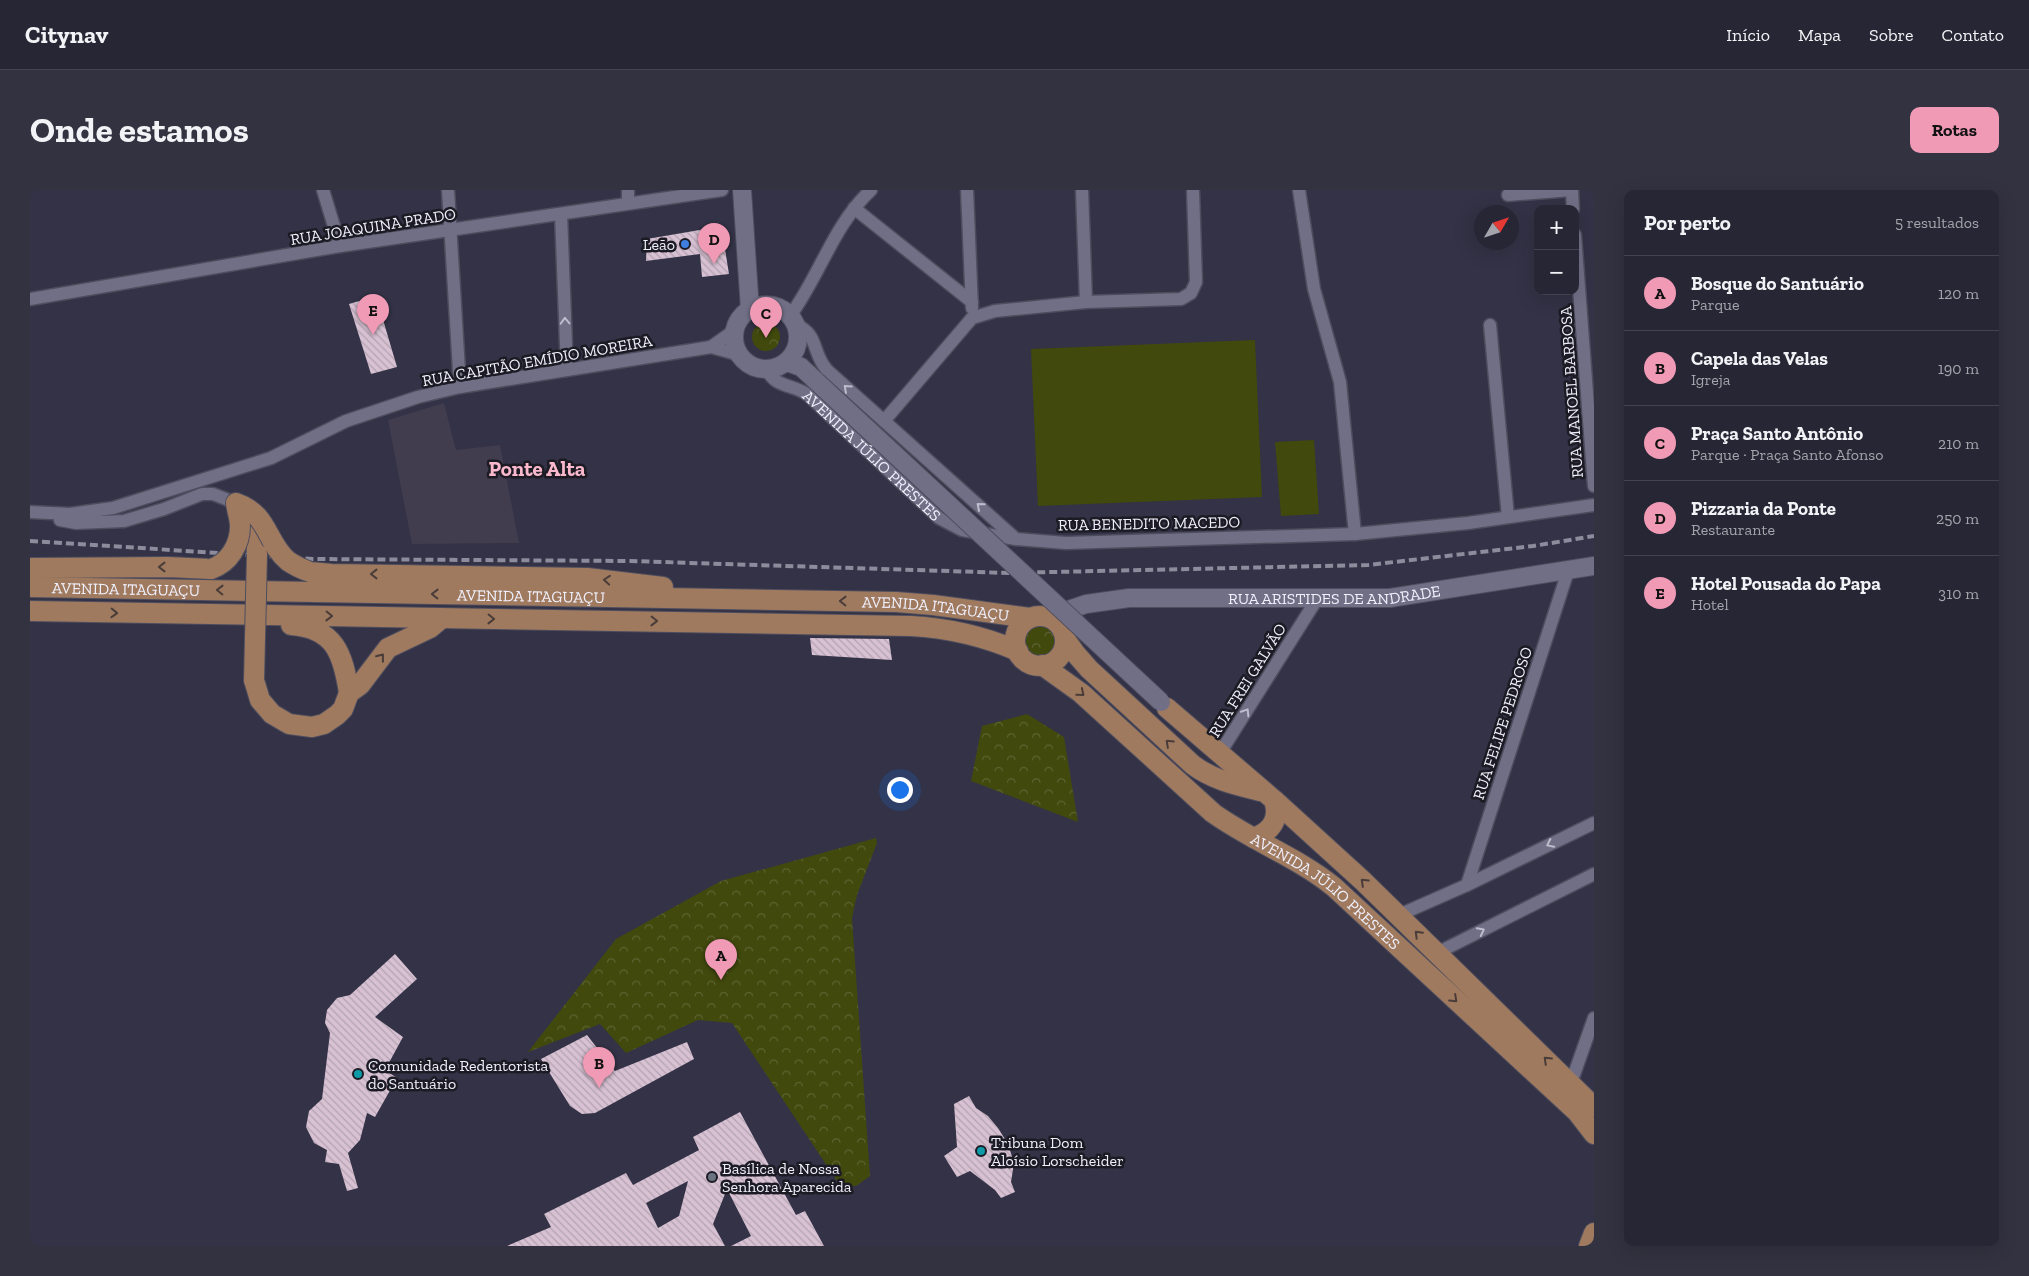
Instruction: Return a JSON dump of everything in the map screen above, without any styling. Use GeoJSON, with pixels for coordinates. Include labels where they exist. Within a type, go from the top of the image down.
{"type":"FeatureCollection","features":[{"type":"Feature","properties":{"kind":"main road"},"geometry":{"type":"LineString","coordinates":[[742,190],[750,310]]}},
{"type":"Feature","properties":{"kind":"main road"},"geometry":{"type":"LineString","coordinates":[[748,267],[771,306]]}},
{"type":"Feature","properties":{"kind":"main road"},"geometry":{"type":"LineString","coordinates":[[771,306],[779,308],[792,320],[798,336],[794,360],[781,366],[767,369],[751,366],[740,355],[734,343],[735,330],[739,321],[750,310],[771,306]]}},
{"type":"Feature","properties":{"kind":"main road","name":"AVENIDA JÚLIO PRESTES"},"geometry":{"type":"LineString","coordinates":[[794,360],[1164,705],[1269,796],[1399,915],[1571,1083],[1586,1110],[1594,1134]]}},
{"type":"Feature","properties":{"kind":"main road"},"geometry":{"type":"LineString","coordinates":[[30,568],[168,567],[211,569],[226,561],[237,543],[240,527],[236,503]]}},
{"type":"Feature","properties":{"kind":"main road"},"geometry":{"type":"LineString","coordinates":[[236,503],[248,507],[259,518],[287,560],[296,567],[310,572],[331,574],[587,578],[682,589],[706,599]]}},
{"type":"Feature","properties":{"kind":"main road"},"geometry":{"type":"LineString","coordinates":[[236,503],[250,518],[255,528],[257,540],[254,680],[260,700],[272,714],[289,724],[312,727],[324,724],[343,709],[349,693],[342,658],[328,639],[307,626],[282,624],[263,615]]}},
{"type":"Feature","properties":{"kind":"main road","name":"RUA ARISTIDES DE ANDRADE"},"geometry":{"type":"LineString","coordinates":[[1039,618],[1100,601],[1129,598],[1390,598],[1594,566]]}},
{"type":"Feature","properties":{"kind":"main road","name":"AVENIDA ITAGUAÇU"},"geometry":{"type":"LineString","coordinates":[[30,587],[896,602],[1039,618]]}},
{"type":"Feature","properties":{"kind":"main road"},"geometry":{"type":"LineString","coordinates":[[79,587],[84,612]]}},
{"type":"Feature","properties":{"kind":"main road"},"geometry":{"type":"LineString","coordinates":[[1064,635],[1054,620],[1039,618],[1019,628],[1016,636],[1018,651],[1027,662],[1042,666],[1049,664],[1061,654],[1064,635],[1066,620],[1073,609]]}},
{"type":"Feature","properties":{"kind":"main road","name":"AVENIDA ITAGUAÇU"},"geometry":{"type":"LineString","coordinates":[[30,611],[934,627],[982,638],[1018,651]]}},
{"type":"Feature","properties":{"kind":"main road"},"geometry":{"type":"LineString","coordinates":[[349,693],[360,685],[388,648],[430,628],[442,618]]}},
{"type":"Feature","properties":{"kind":"main road","name":"AVENIDA JÚLIO PRESTES"},"geometry":{"type":"LineString","coordinates":[[1064,635],[1075,654],[1089,669],[1193,766],[1227,783],[1269,796]]}},
{"type":"Feature","properties":{"kind":"main road","name":"AVENIDA JÚLIO PRESTES"},"geometry":{"type":"LineString","coordinates":[[1042,666],[1081,693],[1226,823],[1320,876],[1431,977],[1586,1110]]}},
{"type":"Feature","properties":{"kind":"main road"},"geometry":{"type":"LineString","coordinates":[[1164,705],[1193,748],[1226,823]]}},
{"type":"Feature","properties":{"kind":"main road"},"geometry":{"type":"LineString","coordinates":[[1254,838],[1268,831],[1275,821],[1277,809],[1269,796]]}},
{"type":"Feature","properties":{"kind":"main road"},"geometry":{"type":"LineString","coordinates":[[1431,977],[1442,957]]}},
{"type":"Feature","properties":{"kind":"main road"},"geometry":{"type":"LineString","coordinates":[[1586,1110],[1594,1148]]}},
{"type":"Feature","properties":{"kind":"main road"},"geometry":{"type":"LineString","coordinates":[[1589,1246],[1594,1233]]}},
{"type":"Feature","properties":{"kind":"street"},"geometry":{"type":"LineString","coordinates":[[323,190],[340,246]]}},
{"type":"Feature","properties":{"kind":"street"},"geometry":{"type":"LineString","coordinates":[[448,190],[460,387]]}},
{"type":"Feature","properties":{"kind":"street","name":"RUA JOAQUINA PRADO"},"geometry":{"type":"LineString","coordinates":[[30,299],[340,246],[560,214],[628,196],[722,190]]}},
{"type":"Feature","properties":{"kind":"street"},"geometry":{"type":"LineString","coordinates":[[871,190],[854,208],[831,245],[792,320],[809,333],[820,361],[827,370],[1016,539]]}},
{"type":"Feature","properties":{"kind":"street"},"geometry":{"type":"LineString","coordinates":[[967,190],[972,318]]}},
{"type":"Feature","properties":{"kind":"street"},"geometry":{"type":"LineString","coordinates":[[1082,190],[1086,302]]}},
{"type":"Feature","properties":{"kind":"street"},"geometry":{"type":"LineString","coordinates":[[884,420],[972,318],[995,312],[1086,302],[1181,298],[1191,293],[1196,282],[1193,190]]}},
{"type":"Feature","properties":{"kind":"street"},"geometry":{"type":"LineString","coordinates":[[1299,190],[1314,290],[1340,382],[1355,534]]}},
{"type":"Feature","properties":{"kind":"street"},"geometry":{"type":"LineString","coordinates":[[1508,195],[1572,190],[1573,205]]}},
{"type":"Feature","properties":{"kind":"street"},"geometry":{"type":"LineString","coordinates":[[854,208],[972,302]]}},
{"type":"Feature","properties":{"kind":"street"},"geometry":{"type":"LineString","coordinates":[[560,214],[567,370]]}},
{"type":"Feature","properties":{"kind":"street","name":"RUA MANOEL BARBOSA"},"geometry":{"type":"LineString","coordinates":[[1576,250],[1594,486]]}},
{"type":"Feature","properties":{"kind":"street"},"geometry":{"type":"LineString","coordinates":[[1490,325],[1508,517]]}},
{"type":"Feature","properties":{"kind":"street","name":"RUA CAPITÃO EMÍDIO MOREIRA"},"geometry":{"type":"LineString","coordinates":[[711,347],[735,330]]}},
{"type":"Feature","properties":{"kind":"street","name":"RUA CAPITÃO EMÍDIO MOREIRA"},"geometry":{"type":"LineString","coordinates":[[30,513],[70,514],[113,508],[271,458],[346,421],[382,407],[460,387],[711,347],[740,355]]}},
{"type":"Feature","properties":{"kind":"street","name":"AVENIDA JÚLIO PRESTES"},"geometry":{"type":"LineString","coordinates":[[767,369],[775,381],[800,389],[808,395],[945,522],[962,530],[1016,539]]}},
{"type":"Feature","properties":{"kind":"street"},"geometry":{"type":"LineString","coordinates":[[30,513],[76,523],[124,521],[164,509],[202,494],[213,494],[236,503]]}},
{"type":"Feature","properties":{"kind":"street","name":"RUA BENEDITO MACEDO"},"geometry":{"type":"LineString","coordinates":[[1016,539],[1066,543],[1355,534],[1508,517],[1594,505]]}},
{"type":"Feature","properties":{"kind":"street","name":"RUA FELIPE PEDROSO"},"geometry":{"type":"LineString","coordinates":[[1467,885],[1568,571]]}},
{"type":"Feature","properties":{"kind":"street","name":"RUA FREI GALVÃO"},"geometry":{"type":"LineString","coordinates":[[1220,753],[1317,599]]}},
{"type":"Feature","properties":{"kind":"street"},"geometry":{"type":"LineString","coordinates":[[1399,915],[1467,885],[1594,823]]}},
{"type":"Feature","properties":{"kind":"street"},"geometry":{"type":"LineString","coordinates":[[1442,957],[1594,874]]}},
{"type":"Feature","properties":{"kind":"street"},"geometry":{"type":"LineString","coordinates":[[1571,1083],[1594,1018]]}},
{"type":"Feature","properties":{"kind":"shaded area"},"geometry":{"type":"Polygon","coordinates":[[[444,403],[456,450],[500,445],[519,543],[412,544],[388,420],[444,403]]]}},
{"type":"Feature","properties":{"kind":"green space"},"geometry":{"type":"Polygon","coordinates":[[[766,323],[776,327],[780,337],[776,347],[766,351],[756,347],[752,337],[756,327],[766,323]]]}},
{"type":"Feature","properties":{"kind":"green space"},"geometry":{"type":"Polygon","coordinates":[[[1255,340],[1262,497],[1038,506],[1031,349],[1255,340]]]}},
{"type":"Feature","properties":{"kind":"green space"},"geometry":{"type":"Polygon","coordinates":[[[1314,440],[1319,514],[1281,516],[1275,442],[1314,440]]]}},
{"type":"Feature","properties":{"kind":"green space"},"geometry":{"type":"Polygon","coordinates":[[[1040,626],[1051,630],[1055,641],[1051,652],[1040,656],[1029,652],[1025,641],[1029,630],[1040,626]]]}},
{"type":"Feature","properties":{"kind":"green space"},"geometry":{"type":"Polygon","coordinates":[[[1027,714],[1064,737],[1078,822],[971,781],[982,726],[1027,714]]]}},
{"type":"Feature","properties":{"kind":"green space"},"geometry":{"type":"Polygon","coordinates":[[[876,838],[877,843],[857,895],[852,918],[870,1176],[856,1186],[841,1187],[732,1023],[698,1020],[626,1053],[600,1024],[528,1052],[616,939],[721,881],[876,838]]]}},
{"type":"Feature","properties":{"kind":"building","name":"Leão"},"geometry":{"type":"Polygon","coordinates":[[[723,226],[729,274],[702,277],[700,254],[646,261],[647,239],[723,226]]]}},
{"type":"Feature","properties":{"kind":"building"},"geometry":{"type":"Polygon","coordinates":[[[376,296],[397,367],[371,374],[349,304],[376,296]]]}},
{"type":"Feature","properties":{"kind":"building"},"geometry":{"type":"Polygon","coordinates":[[[810,638],[889,639],[892,660],[812,655],[810,638]]]}},
{"type":"Feature","properties":{"kind":"building","name":"Comunidade Redentorista do Santuário"},"geometry":{"type":"Polygon","coordinates":[[[395,954],[417,979],[375,1017],[403,1037],[385,1070],[397,1078],[375,1117],[367,1113],[360,1140],[348,1153],[358,1188],[347,1191],[339,1164],[325,1162],[327,1150],[314,1143],[306,1127],[309,1111],[322,1099],[330,1033],[325,1023],[327,1010],[337,998],[350,995],[395,954]]]}},
{"type":"Feature","properties":{"kind":"building"},"geometry":{"type":"Polygon","coordinates":[[[587,1035],[615,1071],[687,1042],[694,1059],[595,1113],[582,1114],[570,1106],[541,1059],[587,1035]]]}},
{"type":"Feature","properties":{"kind":"building","name":"Tribuna Dom Aloísio Lorscheider"},"geometry":{"type":"Polygon","coordinates":[[[969,1096],[976,1108],[988,1116],[998,1128],[1008,1144],[1014,1163],[1011,1182],[1015,1192],[1001,1198],[995,1190],[970,1171],[957,1177],[944,1156],[957,1147],[954,1104],[969,1096]]]}},
{"type":"Feature","properties":{"kind":"building","name":"Basílica de Nossa Senhora Aparecida"},"geometry":{"type":"Polygon","coordinates":[[[740,1112],[796,1215],[805,1211],[824,1246],[731,1246],[751,1236],[727,1189],[713,1224],[725,1246],[507,1246],[551,1227],[544,1214],[626,1173],[633,1185],[699,1150],[693,1137],[740,1112]],[[688,1181],[646,1203],[658,1228],[679,1216],[688,1181]]]}},
{"type":"Feature","properties":{"kind":"railway"},"geometry":{"type":"LineString","coordinates":[[30,541],[313,559],[630,561],[1009,573],[1368,565],[1533,546],[1594,536]]}},
{"type":"Feature","properties":{"kind":"place","name":"Leão"},"geometry":{"type":"Point","coordinates":[685,244]}},
{"type":"Feature","properties":{"kind":"place","name":"Pizzaria da Ponte"},"geometry":{"type":"Point","coordinates":[714,264]}},
{"type":"Feature","properties":{"kind":"place","name":"Hotel Pousada do Papa"},"geometry":{"type":"Point","coordinates":[373,335]}},
{"type":"Feature","properties":{"kind":"place","name":"Praça Santo Antônio"},"geometry":{"type":"Point","coordinates":[766,338]}},
{"type":"Feature","properties":{"kind":"place","name":"Bosque do Santuário"},"geometry":{"type":"Point","coordinates":[721,980]}},
{"type":"Feature","properties":{"kind":"place","name":"Comunidade Redentorista do Santuário"},"geometry":{"type":"Point","coordinates":[358,1074]}},
{"type":"Feature","properties":{"kind":"place","name":"Capela das Velas"},"geometry":{"type":"Point","coordinates":[599,1088]}},
{"type":"Feature","properties":{"kind":"place","name":"Tribuna Dom Aloísio Lorscheider"},"geometry":{"type":"Point","coordinates":[981,1151]}},
{"type":"Feature","properties":{"kind":"place","name":"Basílica de Nossa Senhora Aparecida"},"geometry":{"type":"Point","coordinates":[712,1177]}},
{"type":"Feature","properties":{"kind":"district","name":"Ponte Alta"},"geometry":{"type":"Point","coordinates":[537,469]}}]}
